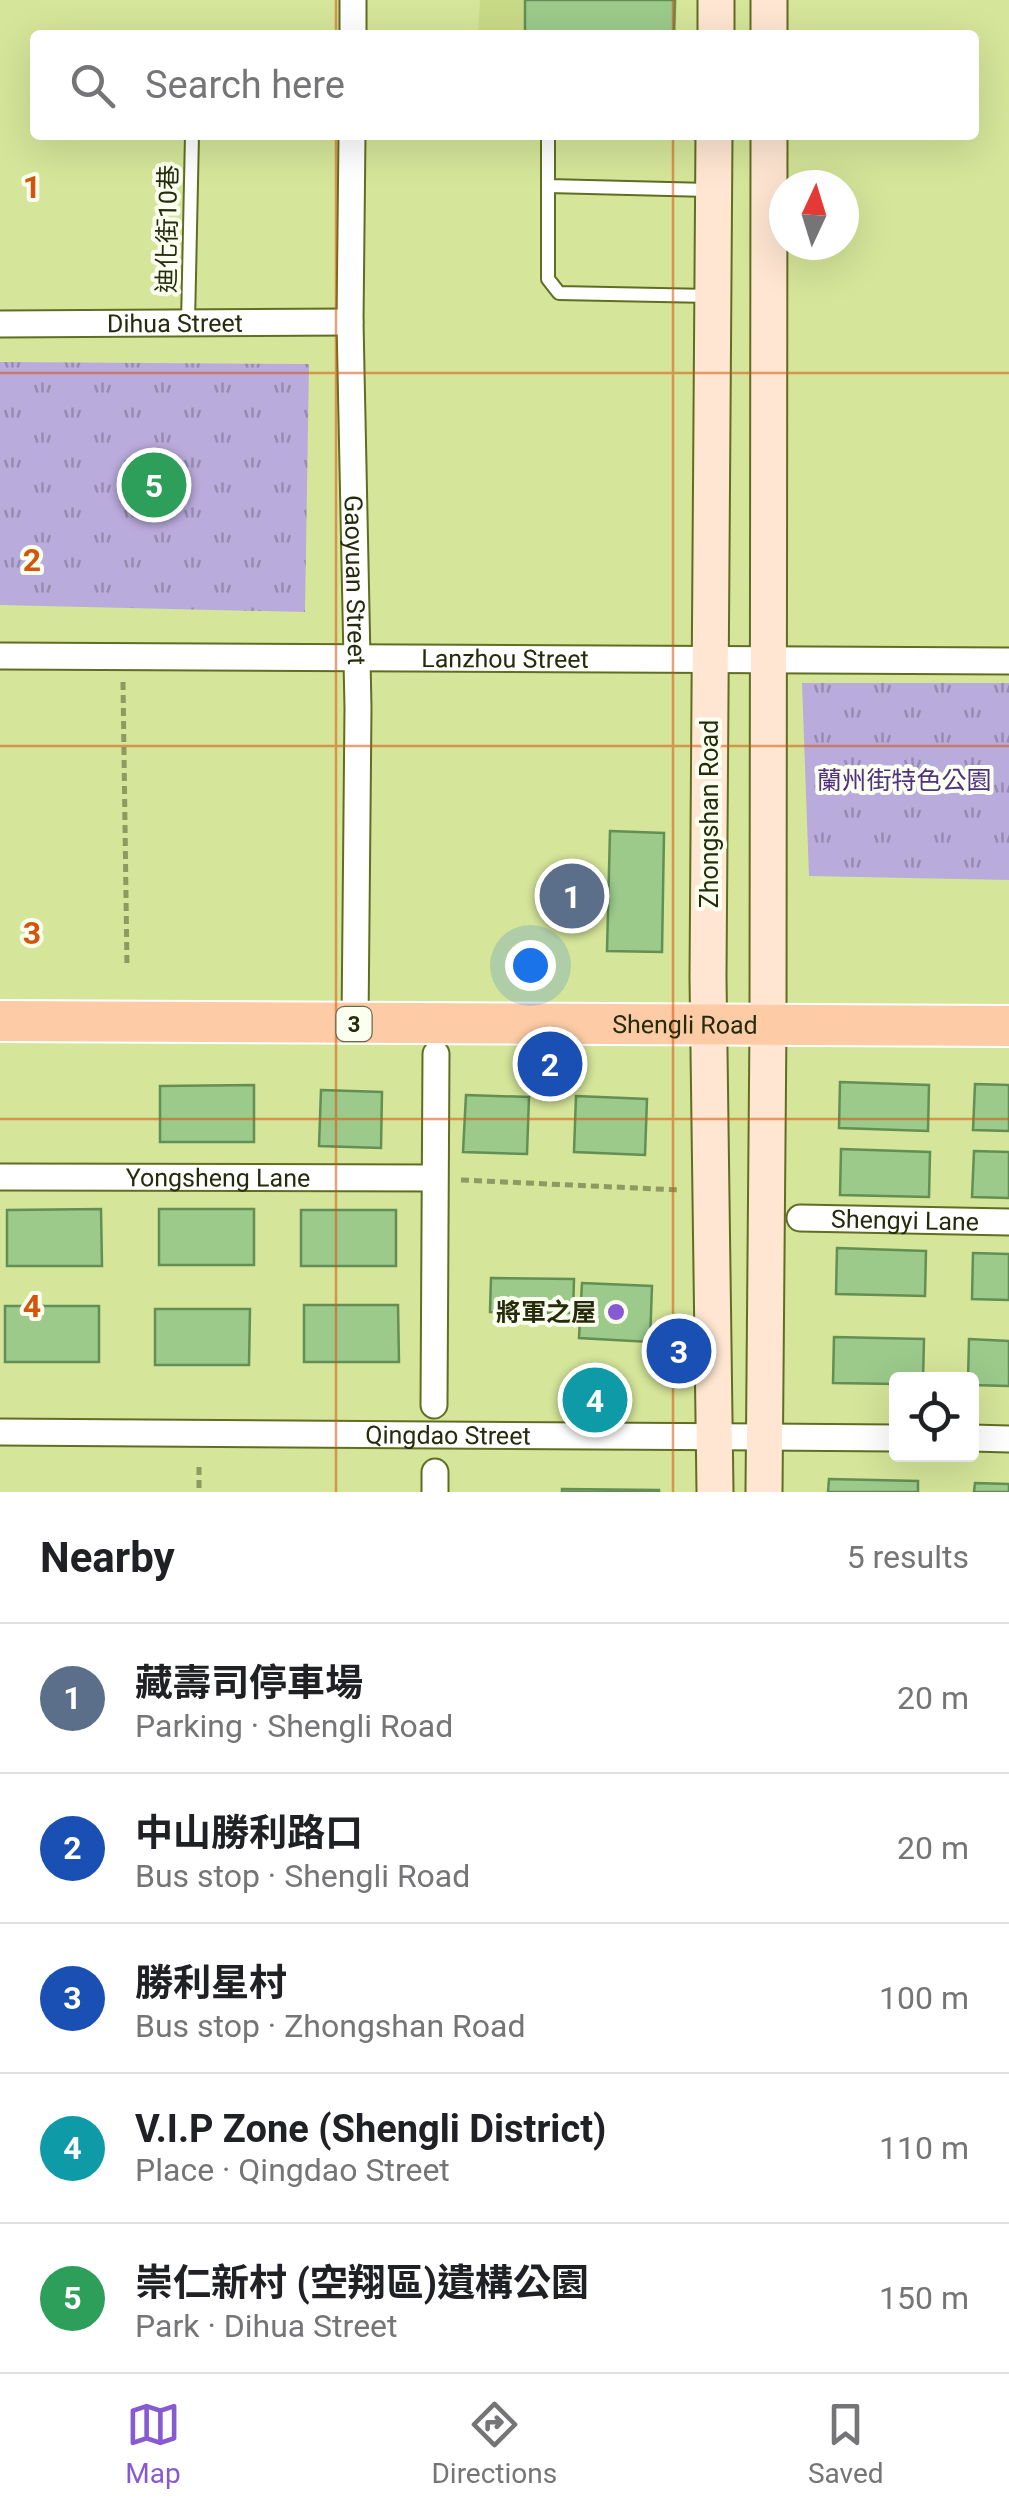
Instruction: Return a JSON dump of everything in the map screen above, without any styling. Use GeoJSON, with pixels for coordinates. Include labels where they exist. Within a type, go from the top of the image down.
{"type":"FeatureCollection","features":[{"type":"Feature","properties":{"kind":"main road","name":"Shengli Road"},"geometry":{"type":"LineString","coordinates":[[0,1021],[1009,1026]]}},
{"type":"Feature","properties":{"kind":"street"},"geometry":{"type":"LineString","coordinates":[[353,0],[353,30]]}},
{"type":"Feature","properties":{"kind":"street"},"geometry":{"type":"LineString","coordinates":[[716,0],[716,30]]}},
{"type":"Feature","properties":{"kind":"street"},"geometry":{"type":"LineString","coordinates":[[769,0],[769,30]]}},
{"type":"Feature","properties":{"kind":"street","name":"Gaoyuan Street"},"geometry":{"type":"LineString","coordinates":[[352,140],[350,322],[358,656],[354,1024]]}},
{"type":"Feature","properties":{"kind":"street","name":"Zhongshan Road"},"geometry":{"type":"LineString","coordinates":[[714,140],[708,1024],[715,1492]]}},
{"type":"Feature","properties":{"kind":"street"},"geometry":{"type":"LineString","coordinates":[[764,1492],[769,140]]}},
{"type":"Feature","properties":{"kind":"street","name":"Dihua Street"},"geometry":{"type":"LineString","coordinates":[[0,324],[350,322]]}},
{"type":"Feature","properties":{"kind":"street","name":"Lanzhou Street"},"geometry":{"type":"LineString","coordinates":[[0,656],[1009,661]]}},
{"type":"Feature","properties":{"kind":"street"},"geometry":{"type":"LineString","coordinates":[[434,1405],[436,1054]]}},
{"type":"Feature","properties":{"kind":"street","name":"Yongsheng Lane"},"geometry":{"type":"LineString","coordinates":[[0,1177],[434,1178]]}},
{"type":"Feature","properties":{"kind":"street","name":"Shengyi Lane"},"geometry":{"type":"LineString","coordinates":[[800,1218],[1009,1222]]}},
{"type":"Feature","properties":{"kind":"street","name":"Qingdao Street"},"geometry":{"type":"LineString","coordinates":[[0,1432],[889,1438]]}},
{"type":"Feature","properties":{"kind":"street"},"geometry":{"type":"LineString","coordinates":[[979,1438],[1009,1439]]}},
{"type":"Feature","properties":{"kind":"lane","name":"迪化街10巷"},"geometry":{"type":"LineString","coordinates":[[188,323],[192,140]]}},
{"type":"Feature","properties":{"kind":"lane"},"geometry":{"type":"LineString","coordinates":[[548,140],[548,280],[560,293],[712,296]]}},
{"type":"Feature","properties":{"kind":"lane"},"geometry":{"type":"LineString","coordinates":[[548,186],[714,190]]}},
{"type":"Feature","properties":{"kind":"path"},"geometry":{"type":"LineString","coordinates":[[123,674],[126,966]]}},
{"type":"Feature","properties":{"kind":"path"},"geometry":{"type":"LineString","coordinates":[[434,1178],[685,1190]]}},
{"type":"Feature","properties":{"kind":"path"},"geometry":{"type":"LineString","coordinates":[[198,1467],[199,1492]]}},
{"type":"Feature","properties":{"kind":"shaded area"},"geometry":{"type":"Polygon","coordinates":[[[480,0],[677,0],[676,30],[478,30],[480,0]]]}},
{"type":"Feature","properties":{"kind":"green space"},"geometry":{"type":"Polygon","coordinates":[[[0,362],[309,364],[305,612],[0,605],[0,362]]]}},
{"type":"Feature","properties":{"kind":"green space","name":"蘭州街特色公園"},"geometry":{"type":"Polygon","coordinates":[[[802,683],[1009,683],[1009,880],[809,876],[802,683]]]}},
{"type":"Feature","properties":{"kind":"building"},"geometry":{"type":"Polygon","coordinates":[[[525,0],[675,0],[674,30],[525,30],[525,0]]]}},
{"type":"Feature","properties":{"kind":"building"},"geometry":{"type":"Polygon","coordinates":[[[610,831],[664,833],[662,952],[607,951],[610,831]]]}},
{"type":"Feature","properties":{"kind":"building"},"geometry":{"type":"Polygon","coordinates":[[[840,1082],[929,1085],[928,1131],[839,1128],[840,1082]]]}},
{"type":"Feature","properties":{"kind":"building"},"geometry":{"type":"Polygon","coordinates":[[[975,1084],[1009,1085],[1009,1131],[973,1130],[975,1084]]]}},
{"type":"Feature","properties":{"kind":"building"},"geometry":{"type":"Polygon","coordinates":[[[254,1085],[254,1142],[160,1142],[160,1086],[254,1085]]]}},
{"type":"Feature","properties":{"kind":"building"},"geometry":{"type":"Polygon","coordinates":[[[321,1090],[382,1092],[381,1148],[319,1146],[321,1090]]]}},
{"type":"Feature","properties":{"kind":"building"},"geometry":{"type":"Polygon","coordinates":[[[466,1095],[529,1097],[527,1154],[463,1152],[466,1095]]]}},
{"type":"Feature","properties":{"kind":"building"},"geometry":{"type":"Polygon","coordinates":[[[576,1096],[647,1099],[645,1155],[574,1152],[576,1096]]]}},
{"type":"Feature","properties":{"kind":"building"},"geometry":{"type":"Polygon","coordinates":[[[841,1149],[930,1152],[929,1197],[840,1195],[841,1149]]]}},
{"type":"Feature","properties":{"kind":"building"},"geometry":{"type":"Polygon","coordinates":[[[974,1151],[1009,1152],[1009,1198],[972,1197],[974,1151]]]}},
{"type":"Feature","properties":{"kind":"building"},"geometry":{"type":"Polygon","coordinates":[[[101,1209],[102,1266],[7,1266],[7,1210],[101,1209]]]}},
{"type":"Feature","properties":{"kind":"building"},"geometry":{"type":"Polygon","coordinates":[[[159,1209],[254,1209],[254,1265],[159,1265],[159,1209]]]}},
{"type":"Feature","properties":{"kind":"building"},"geometry":{"type":"Polygon","coordinates":[[[301,1210],[396,1210],[396,1266],[301,1266],[301,1210]]]}},
{"type":"Feature","properties":{"kind":"building"},"geometry":{"type":"Polygon","coordinates":[[[837,1248],[926,1251],[925,1296],[836,1294],[837,1248]]]}},
{"type":"Feature","properties":{"kind":"building"},"geometry":{"type":"Polygon","coordinates":[[[973,1253],[1009,1254],[1009,1300],[972,1299],[973,1253]]]}},
{"type":"Feature","properties":{"kind":"building"},"geometry":{"type":"Polygon","coordinates":[[[491,1278],[574,1279],[573,1313],[490,1312],[491,1278]]]}},
{"type":"Feature","properties":{"kind":"building","name":"將軍之屋"},"geometry":{"type":"Polygon","coordinates":[[[582,1283],[652,1286],[650,1342],[579,1338],[582,1283]]]}},
{"type":"Feature","properties":{"kind":"building"},"geometry":{"type":"Polygon","coordinates":[[[304,1305],[398,1305],[399,1362],[304,1362],[304,1305]]]}},
{"type":"Feature","properties":{"kind":"building"},"geometry":{"type":"Polygon","coordinates":[[[5,1306],[99,1306],[99,1362],[5,1362],[5,1306]]]}},
{"type":"Feature","properties":{"kind":"building"},"geometry":{"type":"Polygon","coordinates":[[[155,1309],[250,1309],[249,1365],[155,1365],[155,1309]]]}},
{"type":"Feature","properties":{"kind":"building"},"geometry":{"type":"Polygon","coordinates":[[[834,1337],[924,1339],[923,1372],[889,1372],[889,1384],[833,1383],[834,1337]]]}},
{"type":"Feature","properties":{"kind":"building"},"geometry":{"type":"Polygon","coordinates":[[[969,1339],[1009,1341],[1009,1386],[979,1385],[979,1372],[968,1372],[969,1339]]]}},
{"type":"Feature","properties":{"kind":"building"},"geometry":{"type":"Polygon","coordinates":[[[829,1479],[918,1481],[918,1492],[828,1492],[829,1479]]]}},
{"type":"Feature","properties":{"kind":"building"},"geometry":{"type":"Polygon","coordinates":[[[975,1483],[1009,1484],[1009,1492],[974,1492],[975,1483]]]}},
{"type":"Feature","properties":{"kind":"building"},"geometry":{"type":"Polygon","coordinates":[[[659,1490],[659,1492],[562,1492],[659,1490]]]}},
{"type":"Feature","properties":{"kind":"place","name":"崇仁新村 (空翔區)遺構公園"},"geometry":{"type":"Point","coordinates":[154,485]}},
{"type":"Feature","properties":{"kind":"place","name":"藏壽司停車場"},"geometry":{"type":"Point","coordinates":[572,896]}},
{"type":"Feature","properties":{"kind":"place","name":"中山勝利路口"},"geometry":{"type":"Point","coordinates":[550,1064]}},
{"type":"Feature","properties":{"kind":"place","name":"將軍之屋"},"geometry":{"type":"Point","coordinates":[616,1312]}},
{"type":"Feature","properties":{"kind":"place","name":"勝利星村"},"geometry":{"type":"Point","coordinates":[679,1351]}},
{"type":"Feature","properties":{"kind":"place","name":"V.I.P Zone (Shengli District)"},"geometry":{"type":"Point","coordinates":[595,1400]}}]}
